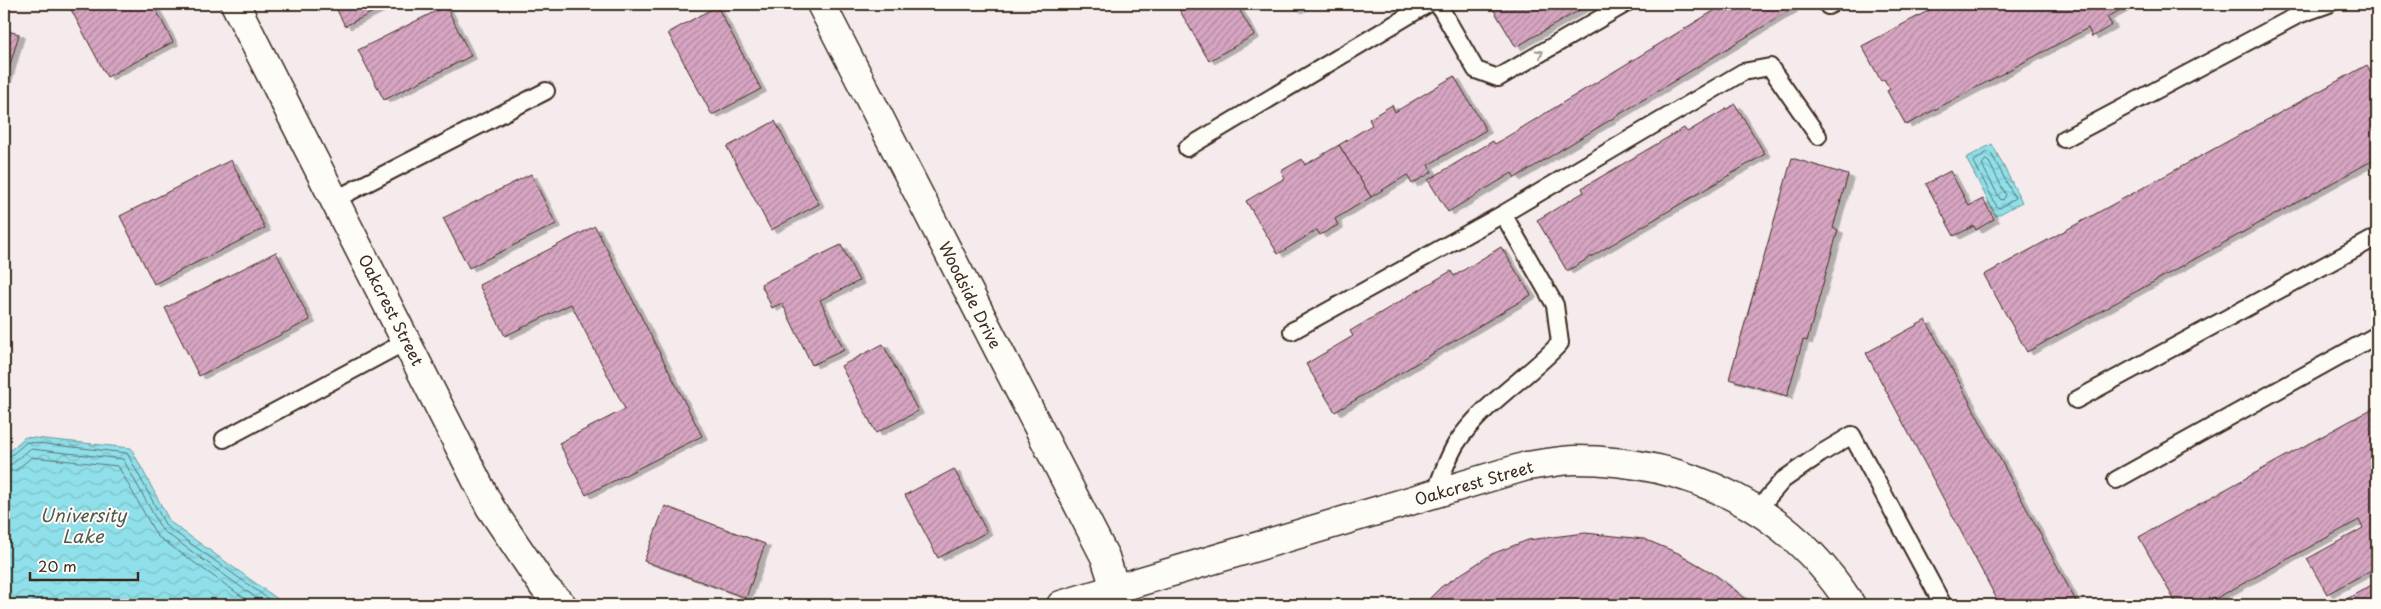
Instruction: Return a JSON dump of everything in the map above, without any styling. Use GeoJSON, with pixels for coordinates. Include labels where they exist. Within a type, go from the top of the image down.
{"type":"FeatureCollection","features":[{"type":"Feature","properties":{"kind":"street","name":"Oakcrest Street"},"geometry":{"type":"LineString","coordinates":[[236,4],[490,507],[539,580],[562,605]]}},
{"type":"Feature","properties":{"kind":"street","name":"Woodside Drive"},"geometry":{"type":"LineString","coordinates":[[821,4],[1105,558],[1115,588]]}},
{"type":"Feature","properties":{"kind":"street","name":"Oakcrest Street"},"geometry":{"type":"LineString","coordinates":[[1061,605],[1527,466],[1574,460],[1620,462],[1684,475],[1735,497],[1757,510],[1806,548],[1838,584],[1851,605]]}},
{"type":"Feature","properties":{"kind":"lane"},"geometry":{"type":"LineString","coordinates":[[1187,148],[1428,4]]}},
{"type":"Feature","properties":{"kind":"lane"},"geometry":{"type":"LineString","coordinates":[[1438,4],[1476,70],[1498,78],[1625,4]]}},
{"type":"Feature","properties":{"kind":"lane"},"geometry":{"type":"LineString","coordinates":[[2064,139],[2298,15],[2329,4]]}},
{"type":"Feature","properties":{"kind":"lane"},"geometry":{"type":"LineString","coordinates":[[1292,331],[1503,214],[1743,72],[1770,68],[1818,136]]}},
{"type":"Feature","properties":{"kind":"lane"},"geometry":{"type":"LineString","coordinates":[[334,200],[546,91]]}},
{"type":"Feature","properties":{"kind":"lane"},"geometry":{"type":"LineString","coordinates":[[1435,494],[1456,444],[1484,411],[1543,362],[1560,343],[1555,305],[1503,214]]}},
{"type":"Feature","properties":{"kind":"lane"},"geometry":{"type":"LineString","coordinates":[[2076,400],[2377,237]]}},
{"type":"Feature","properties":{"kind":"lane"},"geometry":{"type":"LineString","coordinates":[[2116,480],[2377,335]]}},
{"type":"Feature","properties":{"kind":"lane"},"geometry":{"type":"LineString","coordinates":[[224,439],[407,341]]}},
{"type":"Feature","properties":{"kind":"lane"},"geometry":{"type":"LineString","coordinates":[[1757,510],[1783,480],[1820,454],[1852,435],[1943,605]]}},
{"type":"Feature","properties":{"kind":"water"},"geometry":{"type":"Polygon","coordinates":[[[1992,144],[2022,202],[1996,216],[1966,158],[1992,144]]]}},
{"type":"Feature","properties":{"kind":"water","name":"University Lake"},"geometry":{"type":"Polygon","coordinates":[[[25,437],[131,448],[170,522],[286,605],[4,605],[4,456],[25,437]]]}},
{"type":"Feature","properties":{"kind":"building"},"geometry":{"type":"Polygon","coordinates":[[[68,4],[153,4],[173,42],[107,77],[68,4]]]}},
{"type":"Feature","properties":{"kind":"building"},"geometry":{"type":"Polygon","coordinates":[[[334,4],[389,4],[345,26],[334,4]]]}},
{"type":"Feature","properties":{"kind":"building"},"geometry":{"type":"Polygon","coordinates":[[[1176,4],[1236,4],[1254,35],[1209,61],[1176,4]]]}},
{"type":"Feature","properties":{"kind":"building"},"geometry":{"type":"Polygon","coordinates":[[[1292,4],[1306,4],[1296,10],[1292,4]]]}},
{"type":"Feature","properties":{"kind":"building"},"geometry":{"type":"Polygon","coordinates":[[[1490,4],[1590,4],[1516,47],[1490,4]]]}},
{"type":"Feature","properties":{"kind":"building"},"geometry":{"type":"Polygon","coordinates":[[[1725,4],[1788,4],[1792,9],[1515,178],[1512,173],[1448,212],[1428,180],[1493,141],[1495,144],[1725,4]]]}},
{"type":"Feature","properties":{"kind":"building"},"geometry":{"type":"Polygon","coordinates":[[[1941,4],[2132,4],[2107,17],[2112,25],[2092,37],[2088,28],[1906,125],[1887,91],[1890,89],[1884,79],[1881,81],[1862,46],[1941,4]]]}},
{"type":"Feature","properties":{"kind":"building"},"geometry":{"type":"Polygon","coordinates":[[[446,6],[471,56],[384,100],[358,50],[446,6]]]}},
{"type":"Feature","properties":{"kind":"building"},"geometry":{"type":"Polygon","coordinates":[[[717,6],[761,89],[712,115],[668,33],[717,6]]]}},
{"type":"Feature","properties":{"kind":"building"},"geometry":{"type":"Polygon","coordinates":[[[4,30],[19,34],[4,86],[4,30]]]}},
{"type":"Feature","properties":{"kind":"building"},"geometry":{"type":"Polygon","coordinates":[[[2367,65],[2377,83],[2377,158],[2027,352],[1984,275],[2367,65]]]}},
{"type":"Feature","properties":{"kind":"building"},"geometry":{"type":"Polygon","coordinates":[[[1454,76],[1486,130],[1428,165],[1432,172],[1412,184],[1407,175],[1371,197],[1339,145],[1372,125],[1369,119],[1392,105],[1395,112],[1454,76]]]}},
{"type":"Feature","properties":{"kind":"building"},"geometry":{"type":"Polygon","coordinates":[[[1735,104],[1765,154],[1567,271],[1537,220],[1584,192],[1582,188],[1684,128],[1687,132],[1735,104]]]}},
{"type":"Feature","properties":{"kind":"building"},"geometry":{"type":"Polygon","coordinates":[[[775,121],[819,204],[771,230],[727,147],[775,121]]]}},
{"type":"Feature","properties":{"kind":"building"},"geometry":{"type":"Polygon","coordinates":[[[1339,145],[1371,197],[1335,219],[1338,225],[1320,235],[1317,230],[1278,254],[1246,201],[1285,178],[1281,171],[1302,159],[1305,165],[1339,145]]]}},
{"type":"Feature","properties":{"kind":"building"},"geometry":{"type":"Polygon","coordinates":[[[1792,158],[1848,175],[1833,228],[1838,230],[1807,341],[1803,340],[1787,396],[1729,379],[1792,158]]]}},
{"type":"Feature","properties":{"kind":"building"},"geometry":{"type":"Polygon","coordinates":[[[231,160],[265,228],[154,284],[120,216],[231,160]]]}},
{"type":"Feature","properties":{"kind":"building"},"geometry":{"type":"Polygon","coordinates":[[[1950,171],[1969,206],[1983,199],[1994,219],[1976,230],[1974,226],[1954,236],[1926,184],[1950,171]]]}},
{"type":"Feature","properties":{"kind":"building"},"geometry":{"type":"Polygon","coordinates":[[[531,174],[556,224],[469,268],[443,218],[531,174]]]}},
{"type":"Feature","properties":{"kind":"building"},"geometry":{"type":"Polygon","coordinates":[[[595,226],[702,436],[586,495],[559,443],[625,409],[571,304],[505,336],[479,285],[595,226]]]}},
{"type":"Feature","properties":{"kind":"building"},"geometry":{"type":"Polygon","coordinates":[[[841,245],[859,281],[820,300],[844,350],[812,365],[782,303],[772,308],[761,284],[841,245]]]}},
{"type":"Feature","properties":{"kind":"building"},"geometry":{"type":"Polygon","coordinates":[[[1501,247],[1531,295],[1335,412],[1306,364],[1353,336],[1350,331],[1451,271],[1454,276],[1501,247]]]}},
{"type":"Feature","properties":{"kind":"building"},"geometry":{"type":"Polygon","coordinates":[[[276,252],[310,320],[199,376],[165,308],[276,252]]]}},
{"type":"Feature","properties":{"kind":"building"},"geometry":{"type":"Polygon","coordinates":[[[1926,320],[2078,605],[2000,605],[1866,353],[1926,320]]]}},
{"type":"Feature","properties":{"kind":"building"},"geometry":{"type":"Polygon","coordinates":[[[883,344],[918,411],[876,433],[841,366],[883,344]]]}},
{"type":"Feature","properties":{"kind":"building"},"geometry":{"type":"Polygon","coordinates":[[[2377,406],[2377,567],[2327,594],[2307,559],[2363,528],[2359,520],[2204,605],[2177,605],[2139,537],[2377,406]]]}},
{"type":"Feature","properties":{"kind":"building"},"geometry":{"type":"Polygon","coordinates":[[[954,469],[987,532],[938,558],[905,495],[954,469]]]}},
{"type":"Feature","properties":{"kind":"building"},"geometry":{"type":"Polygon","coordinates":[[[665,506],[765,544],[746,598],[644,561],[665,506]]]}},
{"type":"Feature","properties":{"kind":"building"},"geometry":{"type":"Polygon","coordinates":[[[1585,533],[1644,539],[1678,553],[1714,574],[1741,595],[1750,605],[1423,605],[1441,587],[1492,554],[1528,540],[1585,533]]]}},
{"type":"Feature","properties":{"kind":"building"},"geometry":{"type":"Polygon","coordinates":[[[2377,582],[2377,605],[2336,605],[2377,582]]]}}]}
